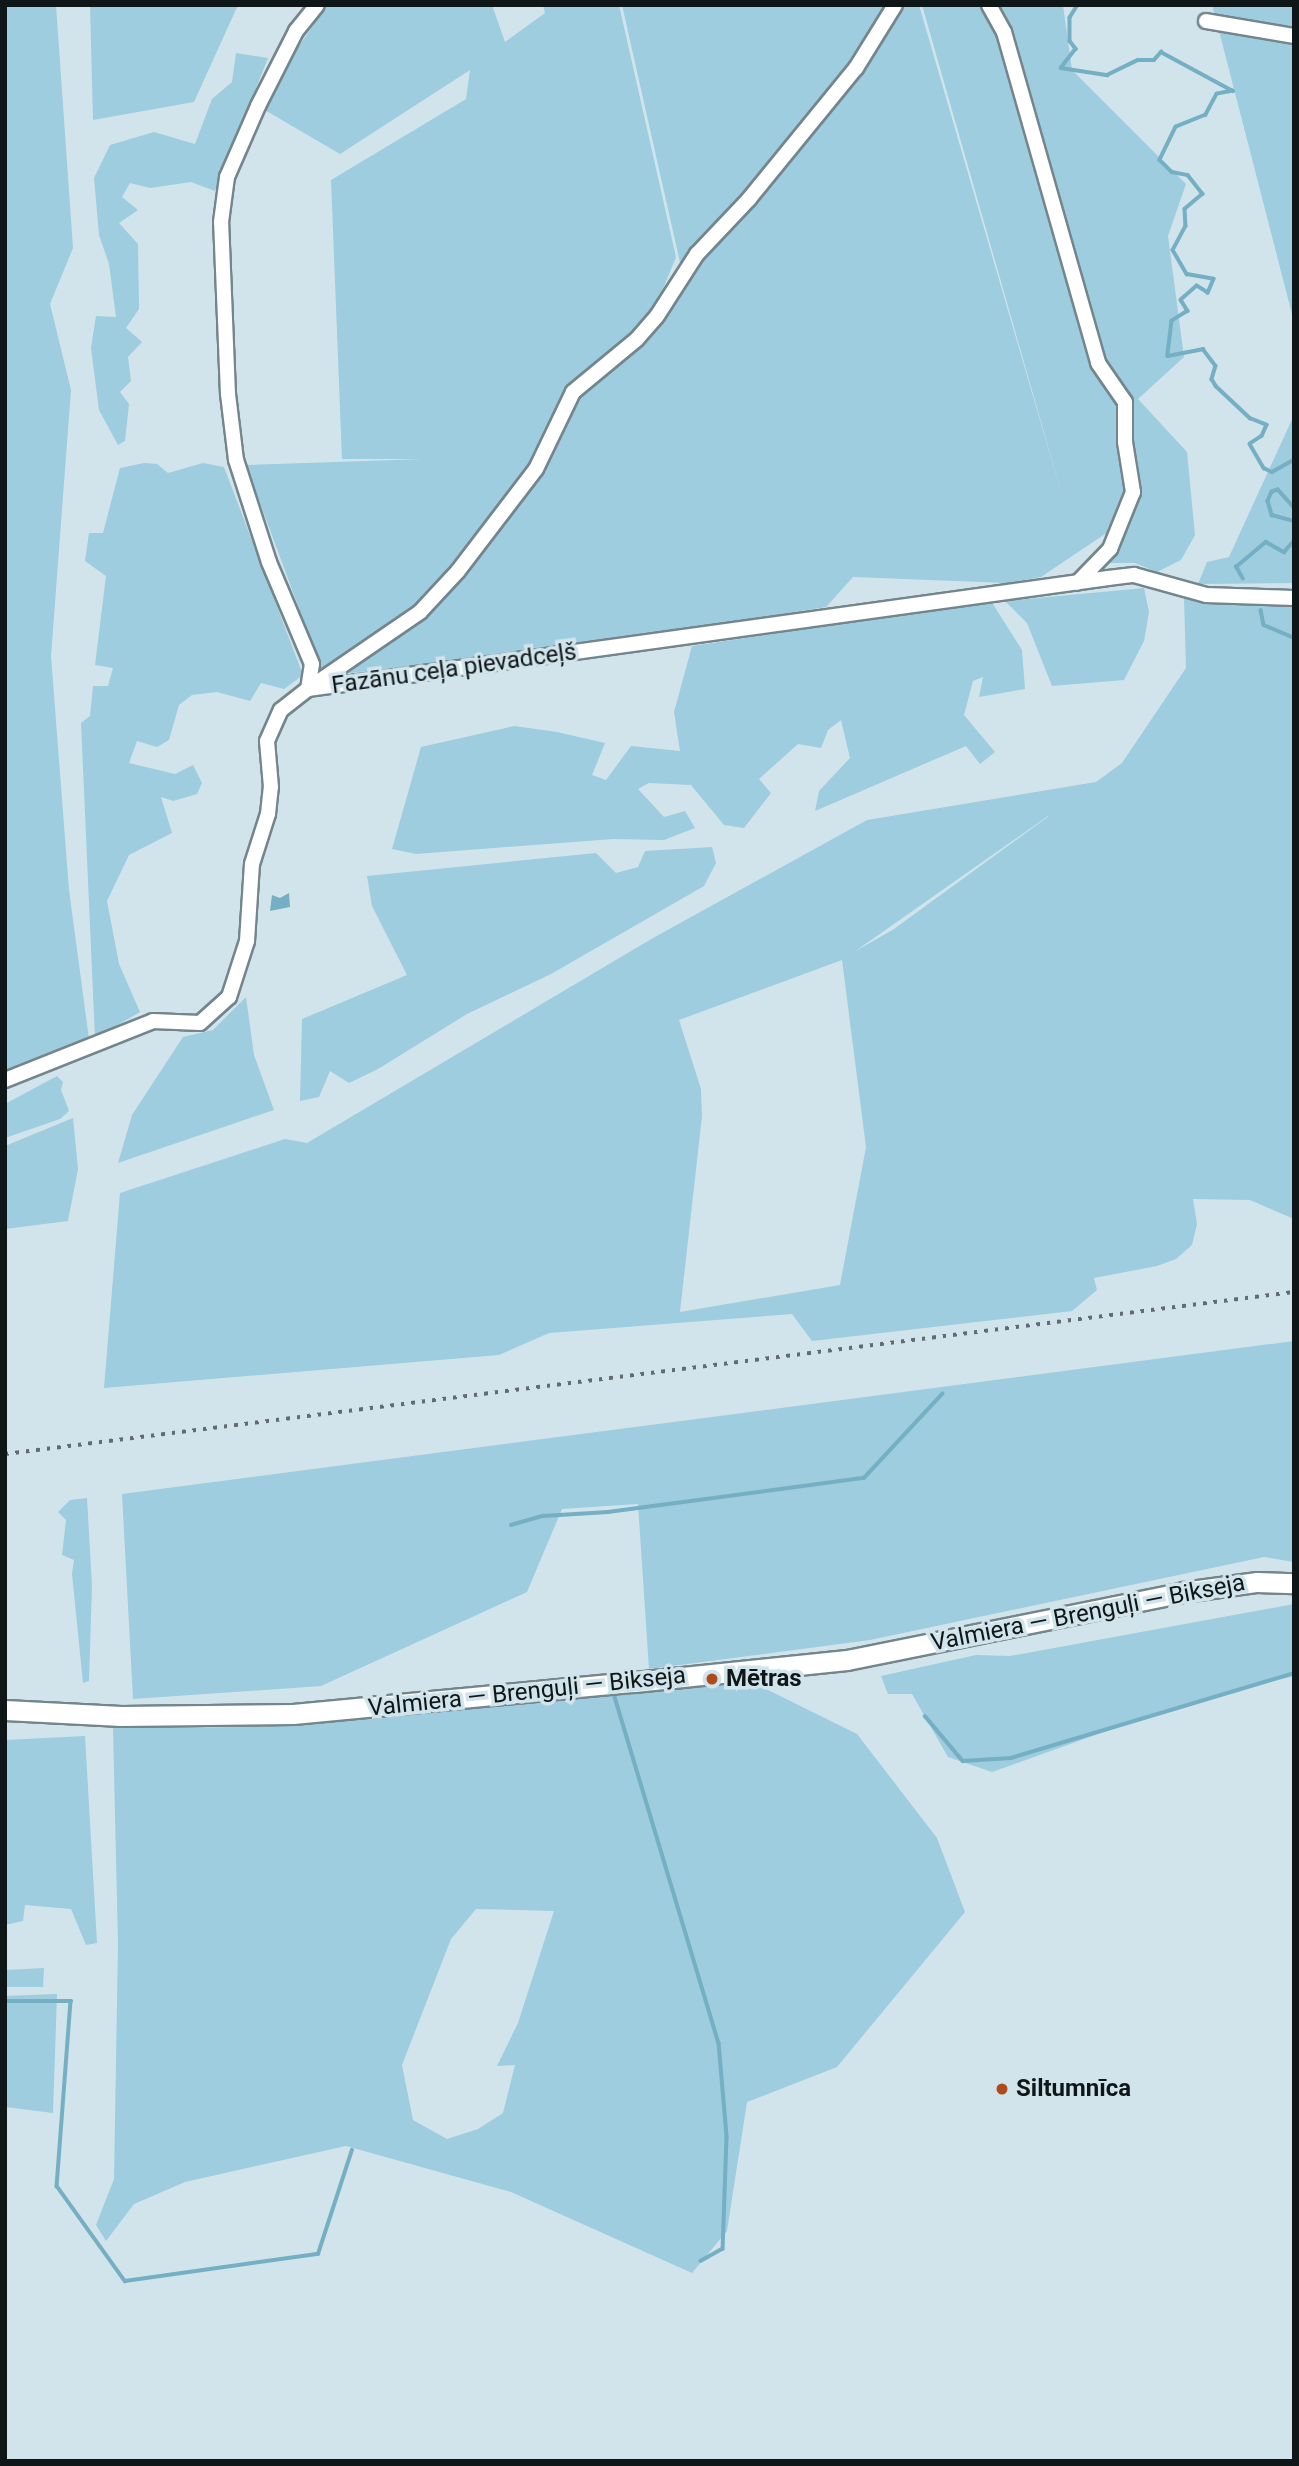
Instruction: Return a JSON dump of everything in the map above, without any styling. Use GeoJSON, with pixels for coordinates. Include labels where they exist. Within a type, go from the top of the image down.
{"type":"FeatureCollection","features":[{"type":"Feature","properties":{"kind":"main road","name":"Valmiera — Brenguļi — Bikseja"},"geometry":{"type":"LineString","coordinates":[[5,1710],[121,1716],[293,1714],[613,1684],[847,1660],[1183,1592],[1256,1582],[1294,1583]]}},
{"type":"Feature","properties":{"kind":"street"},"geometry":{"type":"LineString","coordinates":[[308,689],[312,664],[269,562],[236,460],[228,394],[221,222],[227,177],[258,106],[296,31],[317,5]]}},
{"type":"Feature","properties":{"kind":"street"},"geometry":{"type":"LineString","coordinates":[[308,689],[420,612],[458,570],[536,469],[573,393],[637,340],[657,316],[697,254],[749,199],[856,68],[895,5]]}},
{"type":"Feature","properties":{"kind":"street"},"geometry":{"type":"LineString","coordinates":[[989,5],[1004,32],[1098,363],[1125,402],[1125,442],[1133,492],[1110,548],[1076,583]]}},
{"type":"Feature","properties":{"kind":"street"},"geometry":{"type":"LineString","coordinates":[[1206,22],[1294,36]]}},
{"type":"Feature","properties":{"kind":"street","name":"Fazānu ceļa pievadceļš"},"geometry":{"type":"LineString","coordinates":[[5,1080],[153,1021],[200,1023],[229,998],[247,941],[252,864],[268,814],[267,741],[281,710],[308,689],[853,609],[1134,575],[1206,595],[1294,598]]}},
{"type":"Feature","properties":{"kind":"shaded area"},"geometry":{"type":"Polygon","coordinates":[[[5,5],[56,5],[73,248],[50,304],[71,390],[51,656],[69,890],[89,1039],[5,1072],[5,5]]]}},
{"type":"Feature","properties":{"kind":"shaded area"},"geometry":{"type":"Polygon","coordinates":[[[90,5],[238,5],[194,102],[93,120],[90,5]]]}},
{"type":"Feature","properties":{"kind":"shaded area"},"geometry":{"type":"Polygon","coordinates":[[[327,5],[492,5],[505,42],[545,13],[543,5],[619,5],[676,257],[654,311],[613,353],[589,370],[527,477],[417,611],[330,672],[321,668],[246,465],[423,459],[342,459],[331,180],[466,99],[470,70],[340,154],[258,106],[327,5]]]}},
{"type":"Feature","properties":{"kind":"shaded area"},"geometry":{"type":"Polygon","coordinates":[[[622,5],[919,5],[1065,506],[922,5],[1063,5],[1072,70],[1186,184],[1168,236],[1184,357],[1138,399],[1187,452],[1195,535],[1181,560],[1157,572],[1135,563],[1110,563],[1105,534],[1041,577],[1007,583],[853,577],[826,607],[640,637],[343,674],[423,614],[464,570],[579,393],[684,280],[622,5]]]}},
{"type":"Feature","properties":{"kind":"shaded area"},"geometry":{"type":"Polygon","coordinates":[[[1212,5],[1294,5],[1294,322],[1217,23],[1212,5]]]}},
{"type":"Feature","properties":{"kind":"shaded area"},"geometry":{"type":"Polygon","coordinates":[[[236,53],[268,58],[215,191],[191,182],[150,188],[130,183],[122,197],[138,210],[119,223],[138,244],[139,309],[126,328],[142,342],[128,357],[131,381],[120,392],[129,404],[125,441],[118,445],[99,410],[91,348],[96,316],[116,317],[109,264],[99,235],[94,178],[110,145],[154,132],[195,144],[212,99],[232,82],[236,53]]]}},
{"type":"Feature","properties":{"kind":"shaded area"},"geometry":{"type":"Polygon","coordinates":[[[1294,415],[1294,583],[1198,584],[1207,562],[1229,557],[1294,415]]]}},
{"type":"Feature","properties":{"kind":"shaded area"},"geometry":{"type":"Polygon","coordinates":[[[144,463],[157,464],[168,473],[203,463],[224,467],[303,675],[284,689],[261,683],[250,701],[217,692],[192,695],[179,705],[169,740],[157,747],[137,741],[129,763],[175,774],[193,765],[202,783],[197,794],[173,801],[161,797],[172,833],[129,855],[107,901],[119,964],[140,1012],[95,1038],[81,723],[90,716],[93,686],[108,686],[113,668],[95,665],[106,576],[85,561],[89,533],[103,533],[120,468],[144,463]]]}},
{"type":"Feature","properties":{"kind":"shaded area"},"geometry":{"type":"Polygon","coordinates":[[[1144,588],[1149,612],[1144,641],[1124,680],[1052,686],[1027,623],[1005,601],[1144,588]]]}},
{"type":"Feature","properties":{"kind":"shaded area"},"geometry":{"type":"Polygon","coordinates":[[[1184,598],[1294,607],[1294,1219],[1250,1200],[1193,1199],[1197,1224],[1192,1245],[1176,1259],[1157,1266],[1094,1278],[1097,1290],[1072,1311],[812,1341],[792,1314],[549,1333],[499,1355],[104,1388],[120,1193],[285,1139],[307,1143],[653,938],[867,820],[1096,782],[1122,763],[1186,668],[1184,598]],[[1048,816],[854,952],[894,929],[1048,816]],[[842,960],[679,1020],[701,1089],[702,1116],[680,1312],[840,1285],[866,1147],[842,960]]]}},
{"type":"Feature","properties":{"kind":"shaded area"},"geometry":{"type":"Polygon","coordinates":[[[991,601],[1022,650],[1025,689],[979,697],[983,677],[973,681],[964,715],[995,752],[980,764],[966,746],[815,811],[819,791],[850,758],[841,720],[828,730],[821,748],[798,744],[759,779],[771,793],[744,828],[724,825],[691,785],[649,783],[638,789],[664,817],[685,811],[695,828],[664,840],[613,839],[416,854],[392,849],[421,747],[514,726],[557,732],[605,743],[592,775],[606,780],[631,746],[680,751],[674,712],[692,646],[991,601]]]}},
{"type":"Feature","properties":{"kind":"shaded area"},"geometry":{"type":"Polygon","coordinates":[[[712,847],[716,863],[704,886],[551,974],[467,1014],[378,1069],[349,1083],[330,1071],[319,1097],[300,1101],[302,1019],[407,975],[372,906],[367,876],[596,853],[616,873],[638,867],[645,851],[712,847]]]}},
{"type":"Feature","properties":{"kind":"shaded area"},"geometry":{"type":"Polygon","coordinates":[[[289,893],[290,907],[270,911],[272,895],[280,898],[289,893]]]}},
{"type":"Feature","properties":{"kind":"shaded area"},"geometry":{"type":"Polygon","coordinates":[[[246,997],[254,1055],[274,1110],[118,1163],[132,1115],[183,1037],[213,1030],[246,997]]]}},
{"type":"Feature","properties":{"kind":"shaded area"},"geometry":{"type":"Polygon","coordinates":[[[57,1076],[63,1082],[61,1090],[69,1111],[60,1119],[5,1138],[5,1104],[57,1076]]]}},
{"type":"Feature","properties":{"kind":"shaded area"},"geometry":{"type":"Polygon","coordinates":[[[73,1118],[78,1169],[68,1221],[5,1229],[5,1146],[73,1118]]]}},
{"type":"Feature","properties":{"kind":"shaded area"},"geometry":{"type":"Polygon","coordinates":[[[1294,1341],[1294,1562],[1264,1557],[870,1640],[649,1669],[638,1504],[562,1509],[527,1592],[321,1686],[133,1699],[122,1494],[1294,1341]]]}},
{"type":"Feature","properties":{"kind":"shaded area"},"geometry":{"type":"Polygon","coordinates":[[[87,1498],[92,1586],[89,1681],[83,1683],[72,1574],[74,1560],[62,1555],[66,1520],[58,1512],[70,1500],[87,1498]]]}},
{"type":"Feature","properties":{"kind":"shaded area"},"geometry":{"type":"Polygon","coordinates":[[[1294,1604],[1294,1676],[1162,1711],[992,1772],[948,1757],[912,1694],[888,1694],[881,1676],[976,1655],[1010,1656],[1294,1604]]]}},
{"type":"Feature","properties":{"kind":"shaded area"},"geometry":{"type":"Polygon","coordinates":[[[742,1677],[857,1734],[937,1838],[965,1912],[837,2067],[747,2102],[727,2231],[692,2273],[511,2192],[346,2146],[185,2182],[134,2204],[106,2241],[96,2225],[114,2179],[118,1944],[113,1728],[263,1727],[742,1677]],[[476,1909],[451,1939],[402,2065],[413,2120],[447,2139],[478,2129],[503,2113],[515,2065],[497,2066],[518,2023],[554,1911],[476,1909]]]}},
{"type":"Feature","properties":{"kind":"shaded area"},"geometry":{"type":"Polygon","coordinates":[[[85,1736],[97,1943],[86,1945],[71,1909],[25,1905],[23,1921],[5,1925],[5,1740],[85,1736]]]}},
{"type":"Feature","properties":{"kind":"shaded area"},"geometry":{"type":"Polygon","coordinates":[[[44,1968],[43,1987],[5,1987],[5,1970],[44,1968]]]}},
{"type":"Feature","properties":{"kind":"shaded area"},"geometry":{"type":"Polygon","coordinates":[[[57,1994],[53,2113],[5,2107],[5,1996],[57,1994]]]}},
{"type":"Feature","properties":{"kind":"waterway"},"geometry":{"type":"LineString","coordinates":[[1078,5],[1070,18],[1070,41],[1076,49],[1061,68],[1107,75],[1138,60],[1154,60],[1161,52],[1233,91],[1217,94],[1206,115],[1176,127],[1160,160],[1172,172],[1188,175],[1203,194],[1185,209],[1186,226],[1173,250],[1187,274],[1214,279],[1208,293],[1197,286],[1181,300],[1188,311],[1172,321],[1168,356],[1203,349],[1216,366],[1212,379],[1216,386],[1250,418],[1267,425],[1262,436],[1250,444],[1264,468],[1272,472],[1294,460]]}},
{"type":"Feature","properties":{"kind":"waterway"},"geometry":{"type":"LineString","coordinates":[[1294,508],[1278,490],[1272,492],[1268,501],[1272,515],[1294,521]]}},
{"type":"Feature","properties":{"kind":"waterway"},"geometry":{"type":"LineString","coordinates":[[1243,579],[1236,567],[1266,542],[1284,552],[1294,541]]}},
{"type":"Feature","properties":{"kind":"waterway"},"geometry":{"type":"LineString","coordinates":[[1261,610],[1264,625],[1294,638]]}},
{"type":"Feature","properties":{"kind":"waterway"},"geometry":{"type":"LineString","coordinates":[[511,1525],[543,1516],[608,1512],[864,1478],[942,1394]]}},
{"type":"Feature","properties":{"kind":"waterway"},"geometry":{"type":"LineString","coordinates":[[925,1716],[963,1761],[1011,1758],[1294,1673]]}},
{"type":"Feature","properties":{"kind":"waterway"},"geometry":{"type":"LineString","coordinates":[[615,1697],[719,2043],[727,2137],[723,2249],[701,2261]]}},
{"type":"Feature","properties":{"kind":"waterway"},"geometry":{"type":"LineString","coordinates":[[5,2001],[71,2001],[57,2186],[125,2281],[318,2254],[352,2150]]}},
{"type":"Feature","properties":{"kind":"railway"},"geometry":{"type":"LineString","coordinates":[[5,1454],[1294,1292]]}},
{"type":"Feature","properties":{"kind":"place","name":"Mētras"},"geometry":{"type":"Point","coordinates":[712,1679]}},
{"type":"Feature","properties":{"kind":"place","name":"Siltumnīca"},"geometry":{"type":"Point","coordinates":[1002,2089]}}]}
